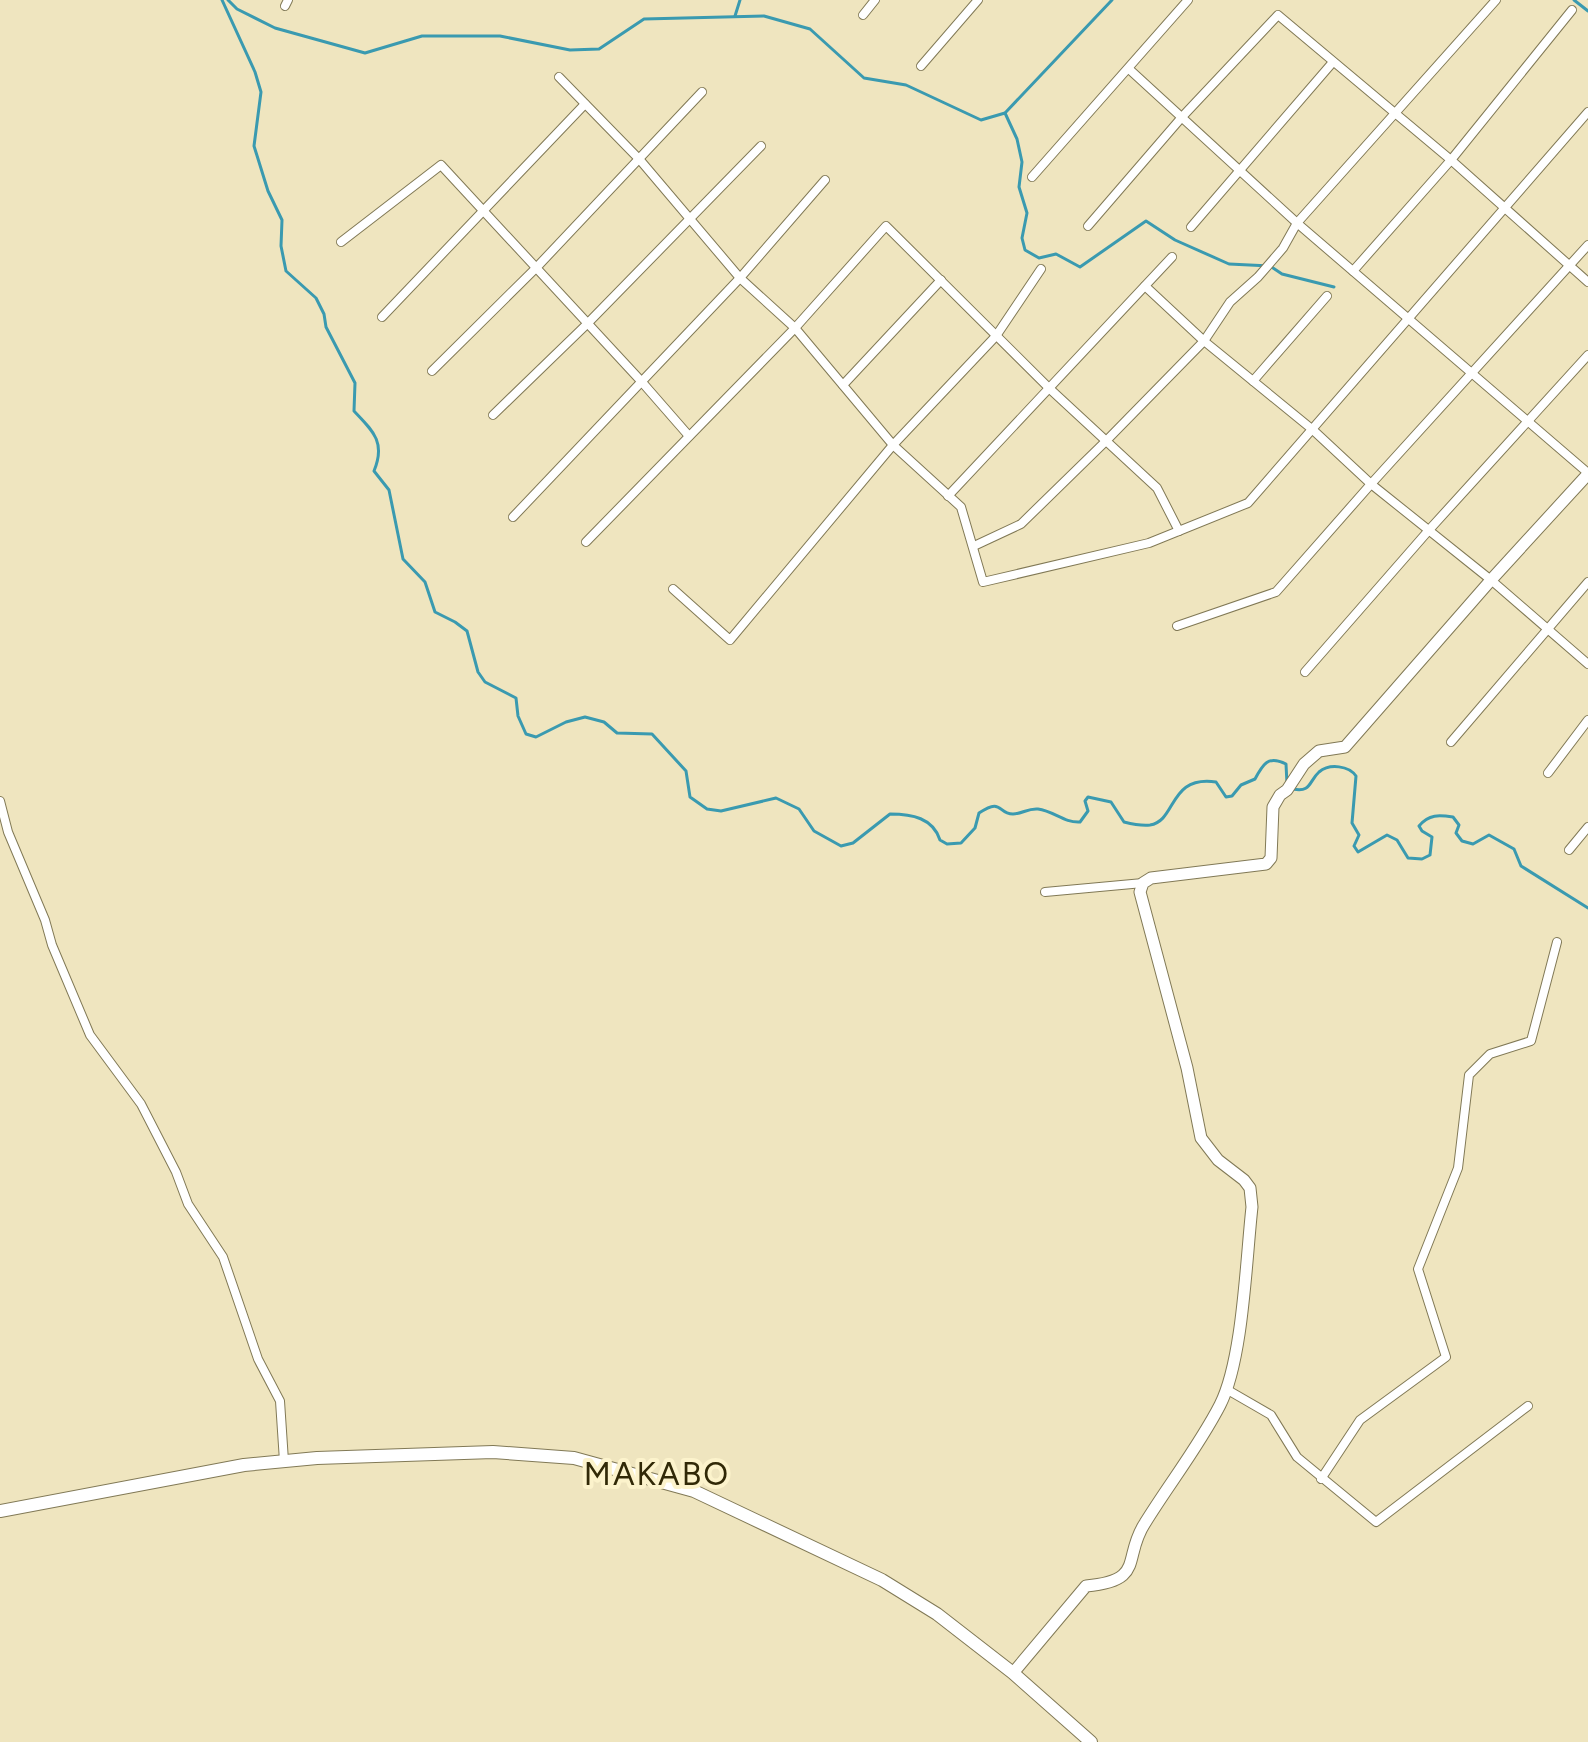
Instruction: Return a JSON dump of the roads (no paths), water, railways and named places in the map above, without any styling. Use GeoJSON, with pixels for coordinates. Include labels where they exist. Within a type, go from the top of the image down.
{"type":"FeatureCollection","features":[{"type":"Feature","properties":{"kind":"main road"},"geometry":{"type":"LineString","coordinates":[[0,1511],[218,1470],[284,1461],[493,1452],[574,1458],[694,1491],[882,1580],[937,1614],[1013,1673],[1091,1742]]}},
{"type":"Feature","properties":{"kind":"street"},"geometry":{"type":"LineString","coordinates":[[863,15],[875,0]]}},
{"type":"Feature","properties":{"kind":"street"},"geometry":{"type":"LineString","coordinates":[[921,66],[978,0]]}},
{"type":"Feature","properties":{"kind":"street"},"geometry":{"type":"LineString","coordinates":[[1032,177],[1188,0]]}},
{"type":"Feature","properties":{"kind":"street"},"geometry":{"type":"LineString","coordinates":[[974,546],[1021,524],[1204,341],[1230,302],[1258,277],[1283,248],[1297,223],[1496,0]]}},
{"type":"Feature","properties":{"kind":"street"},"geometry":{"type":"LineString","coordinates":[[1353,271],[1451,160],[1572,10]]}},
{"type":"Feature","properties":{"kind":"street"},"geometry":{"type":"LineString","coordinates":[[1088,226],[1182,117],[1278,15],[1451,160],[1588,282]]}},
{"type":"Feature","properties":{"kind":"street"},"geometry":{"type":"LineString","coordinates":[[1191,227],[1333,62]]}},
{"type":"Feature","properties":{"kind":"street"},"geometry":{"type":"LineString","coordinates":[[1045,892],[1143,883],[1151,878],[1266,864],[1271,858],[1273,807],[1304,764],[1319,751],[1345,747],[1588,473],[1297,223],[1129,69]]}},
{"type":"Feature","properties":{"kind":"street"},"geometry":{"type":"LineString","coordinates":[[559,77],[640,160],[740,278],[795,328],[893,445],[961,507],[983,582],[1149,543],[1248,503],[1588,112]]}},
{"type":"Feature","properties":{"kind":"street"},"geometry":{"type":"LineString","coordinates":[[432,371],[536,268],[702,92]]}},
{"type":"Feature","properties":{"kind":"street"},"geometry":{"type":"LineString","coordinates":[[382,317],[585,104]]}},
{"type":"Feature","properties":{"kind":"street"},"geometry":{"type":"LineString","coordinates":[[493,415],[761,146]]}},
{"type":"Feature","properties":{"kind":"street"},"geometry":{"type":"LineString","coordinates":[[341,242],[441,165],[689,436]]}},
{"type":"Feature","properties":{"kind":"street"},"geometry":{"type":"LineString","coordinates":[[513,517],[740,278],[825,180]]}},
{"type":"Feature","properties":{"kind":"street"},"geometry":{"type":"LineString","coordinates":[[586,542],[795,328],[886,226],[1050,389],[1157,488],[1179,531]]}},
{"type":"Feature","properties":{"kind":"street"},"geometry":{"type":"LineString","coordinates":[[1177,626],[1276,592],[1588,245]]}},
{"type":"Feature","properties":{"kind":"street"},"geometry":{"type":"LineString","coordinates":[[948,496],[1172,257]]}},
{"type":"Feature","properties":{"kind":"street"},"geometry":{"type":"LineString","coordinates":[[673,589],[730,640],[893,445],[996,336],[1041,269]]}},
{"type":"Feature","properties":{"kind":"street"},"geometry":{"type":"LineString","coordinates":[[843,385],[941,280]]}},
{"type":"Feature","properties":{"kind":"street"},"geometry":{"type":"LineString","coordinates":[[1145,286],[1204,341],[1313,430],[1371,484],[1491,580],[1588,664]]}},
{"type":"Feature","properties":{"kind":"street"},"geometry":{"type":"LineString","coordinates":[[1253,381],[1327,296]]}},
{"type":"Feature","properties":{"kind":"street"},"geometry":{"type":"LineString","coordinates":[[1305,672],[1588,355]]}},
{"type":"Feature","properties":{"kind":"street"},"geometry":{"type":"LineString","coordinates":[[1451,742],[1588,582]]}},
{"type":"Feature","properties":{"kind":"street"},"geometry":{"type":"LineString","coordinates":[[1548,773],[1588,720]]}},
{"type":"Feature","properties":{"kind":"street"},"geometry":{"type":"LineString","coordinates":[[0,801],[8,832],[90,1035],[141,1104],[176,1172],[188,1204],[223,1257],[258,1359],[280,1401],[284,1461]]}},
{"type":"Feature","properties":{"kind":"street"},"geometry":{"type":"LineString","coordinates":[[1569,850],[1588,827]]}},
{"type":"Feature","properties":{"kind":"street"},"geometry":{"type":"LineString","coordinates":[[1013,1673],[1086,1586],[1108,1585],[1121,1577],[1132,1564],[1140,1530],[1220,1405],[1237,1340],[1252,1207],[1250,1188],[1218,1160],[1201,1138],[1187,1068],[1140,892],[1143,883]]}},
{"type":"Feature","properties":{"kind":"street"},"geometry":{"type":"LineString","coordinates":[[1321,1479],[1360,1420],[1446,1357],[1418,1269],[1458,1168],[1469,1075],[1490,1054],[1531,1041],[1557,942]]}},
{"type":"Feature","properties":{"kind":"street"},"geometry":{"type":"LineString","coordinates":[[1226,1389],[1271,1415],[1297,1457],[1376,1522],[1528,1406]]}},
{"type":"Feature","properties":{"kind":"waterway"},"geometry":{"type":"LineString","coordinates":[[222,0],[261,92],[254,146],[268,191],[282,220],[281,246],[286,271],[316,298],[326,327],[355,383],[354,411],[376,438],[379,452],[374,471],[389,490],[403,559],[425,582],[435,612],[467,631],[478,672],[485,682],[516,698],[518,716],[526,734],[536,737],[566,722],[585,717],[604,722],[617,733],[652,734],[686,771],[690,797],[707,809],[721,811],[776,798],[799,809],[814,831],[841,846],[853,843],[890,814],[906,815],[927,822],[940,840],[947,844],[961,843],[975,828],[979,813],[992,806],[1013,814],[1038,809],[1080,822],[1088,811],[1085,801],[1088,797],[1111,802],[1124,822],[1150,825],[1165,816],[1181,791],[1189,785],[1216,782],[1226,797],[1232,796],[1241,785],[1255,779],[1264,765],[1275,760],[1286,764],[1287,784]]}},
{"type":"Feature","properties":{"kind":"waterway"},"geometry":{"type":"LineString","coordinates":[[228,0],[237,9],[275,28],[365,53],[422,36],[500,36],[570,50],[599,49],[644,19],[764,16],[810,29],[864,78],[906,85],[981,120],[1005,113],[1112,0]]}},
{"type":"Feature","properties":{"kind":"waterway"},"geometry":{"type":"LineString","coordinates":[[735,16],[740,0]]}},
{"type":"Feature","properties":{"kind":"waterway"},"geometry":{"type":"LineString","coordinates":[[1574,0],[1588,11]]}},
{"type":"Feature","properties":{"kind":"waterway"},"geometry":{"type":"LineString","coordinates":[[1005,113],[1017,139],[1022,162],[1019,187],[1027,213],[1022,238],[1025,250],[1039,258],[1056,254],[1080,267],[1146,221],[1175,240],[1229,264],[1270,266],[1282,274],[1334,287]]}},
{"type":"Feature","properties":{"kind":"waterway"},"geometry":{"type":"LineString","coordinates":[[1293,789],[1306,788],[1323,769],[1344,768],[1356,776],[1352,823],[1359,835],[1354,846],[1358,852],[1387,835],[1397,840],[1408,858],[1422,859],[1430,855],[1432,837],[1419,826],[1434,816],[1453,817],[1459,825],[1456,833],[1462,841],[1473,844],[1489,835],[1514,849],[1521,866],[1588,908]]}},
{"type":"Feature","properties":{"kind":"district","name":"MAKABO"},"geometry":{"type":"Point","coordinates":[657,1474]}}]}
